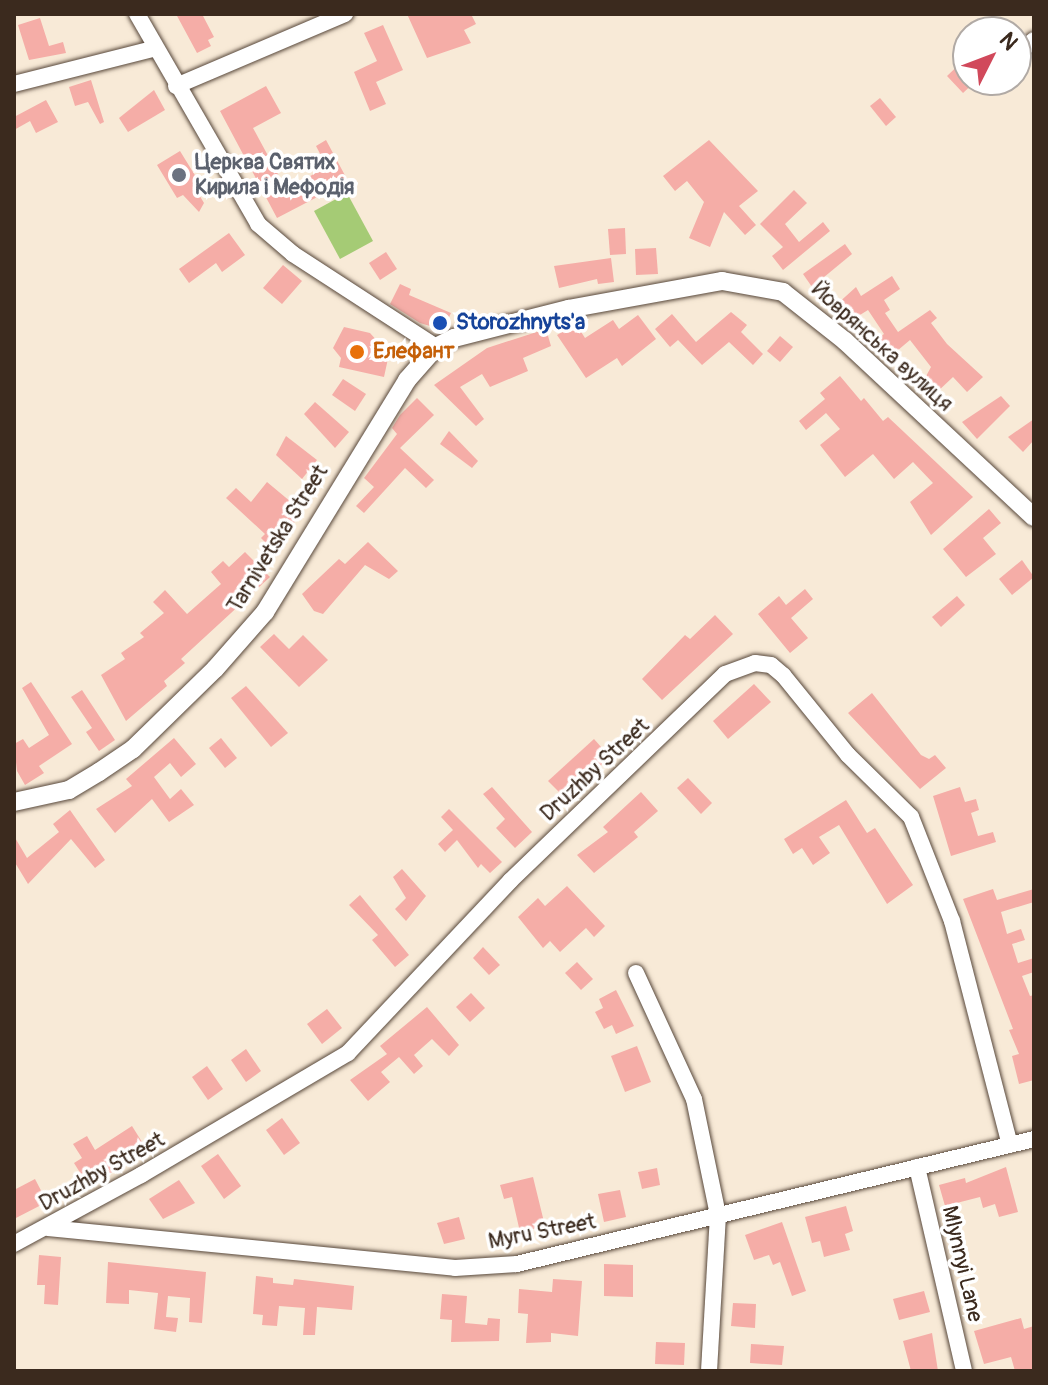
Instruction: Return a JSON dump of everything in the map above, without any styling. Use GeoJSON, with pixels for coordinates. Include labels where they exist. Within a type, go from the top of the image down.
{"type":"FeatureCollection","features":[{"type":"Feature","properties":{"kind":"street"},"geometry":{"type":"LineString","coordinates":[[137,14],[258,224],[293,254],[436,347]]}},
{"type":"Feature","properties":{"kind":"street"},"geometry":{"type":"LineString","coordinates":[[176,86],[345,14]]}},
{"type":"Feature","properties":{"kind":"street"},"geometry":{"type":"LineString","coordinates":[[14,84],[156,48]]}},
{"type":"Feature","properties":{"kind":"street","name":"Йоврянська вулиця"},"geometry":{"type":"LineString","coordinates":[[436,347],[555,312],[677,288],[722,281],[772,288],[822,322],[1034,517]]}},
{"type":"Feature","properties":{"kind":"street","name":"Tarnivetska Street"},"geometry":{"type":"LineString","coordinates":[[14,802],[69,790],[99,772],[133,749],[215,669],[265,612],[381,419],[436,347]]}},
{"type":"Feature","properties":{"kind":"street","name":"Druzhby Street"},"geometry":{"type":"LineString","coordinates":[[14,1244],[48,1228],[348,1053],[510,881],[725,674],[755,663],[771,665],[783,675],[848,755],[911,817],[952,921],[1010,1145]]}},
{"type":"Feature","properties":{"kind":"street"},"geometry":{"type":"LineString","coordinates":[[636,973],[694,1099],[718,1215],[709,1371]]}},
{"type":"Feature","properties":{"kind":"street","name":"Myru Street"},"geometry":{"type":"LineString","coordinates":[[48,1228],[455,1268],[517,1264],[1034,1139]]}},
{"type":"Feature","properties":{"kind":"street","name":"Mlynnyi Lane"},"geometry":{"type":"LineString","coordinates":[[917,1167],[964,1371]]}},
{"type":"Feature","properties":{"kind":"green space"},"geometry":{"type":"Polygon","coordinates":[[[347,193],[373,241],[340,259],[314,211],[347,193]]]}},
{"type":"Feature","properties":{"kind":"building"},"geometry":{"type":"Polygon","coordinates":[[[176,14],[202,14],[214,37],[208,40],[211,46],[197,53],[176,14]]]}},
{"type":"Feature","properties":{"kind":"building"},"geometry":{"type":"Polygon","coordinates":[[[407,14],[471,14],[476,24],[464,30],[471,43],[427,58],[407,14]]]}},
{"type":"Feature","properties":{"kind":"building"},"geometry":{"type":"Polygon","coordinates":[[[40,18],[49,46],[63,42],[66,53],[29,60],[18,25],[40,18]]]}},
{"type":"Feature","properties":{"kind":"building"},"geometry":{"type":"Polygon","coordinates":[[[383,25],[403,70],[376,82],[386,104],[370,111],[354,72],[377,61],[364,33],[383,25]]]}},
{"type":"Feature","properties":{"kind":"building"},"geometry":{"type":"Polygon","coordinates":[[[91,80],[104,122],[100,124],[88,102],[75,106],[69,87],[91,80]]]}},
{"type":"Feature","properties":{"kind":"building"},"geometry":{"type":"Polygon","coordinates":[[[266,86],[281,113],[253,128],[286,189],[327,167],[316,146],[326,140],[348,181],[277,218],[220,111],[266,86]]]}},
{"type":"Feature","properties":{"kind":"building"},"geometry":{"type":"Polygon","coordinates":[[[154,90],[165,110],[128,132],[119,118],[154,90]]]}},
{"type":"Feature","properties":{"kind":"building"},"geometry":{"type":"Polygon","coordinates":[[[880,98],[896,117],[886,126],[870,106],[880,98]]]}},
{"type":"Feature","properties":{"kind":"building"},"geometry":{"type":"Polygon","coordinates":[[[46,100],[58,122],[36,133],[30,121],[14,130],[14,117],[46,100]]]}},
{"type":"Feature","properties":{"kind":"building"},"geometry":{"type":"Polygon","coordinates":[[[709,140],[758,191],[739,206],[756,225],[745,235],[724,212],[710,247],[689,238],[704,202],[687,181],[675,191],[663,176],[709,140]]]}},
{"type":"Feature","properties":{"kind":"building","name":"Церква Святих Кирила і Мефодія"},"geometry":{"type":"Polygon","coordinates":[[[180,151],[201,185],[195,188],[204,203],[199,212],[183,195],[177,198],[157,165],[180,151]]]}},
{"type":"Feature","properties":{"kind":"building"},"geometry":{"type":"Polygon","coordinates":[[[794,190],[807,203],[785,224],[799,242],[823,222],[830,231],[783,270],[772,256],[783,247],[760,224],[794,190]]]}},
{"type":"Feature","properties":{"kind":"building"},"geometry":{"type":"Polygon","coordinates":[[[625,228],[626,254],[610,255],[608,229],[625,228]]]}},
{"type":"Feature","properties":{"kind":"building"},"geometry":{"type":"Polygon","coordinates":[[[229,233],[245,255],[222,272],[216,263],[189,283],[179,269],[229,233]]]}},
{"type":"Feature","properties":{"kind":"building"},"geometry":{"type":"Polygon","coordinates":[[[845,244],[852,254],[812,287],[803,274],[845,244]]]}},
{"type":"Feature","properties":{"kind":"building"},"geometry":{"type":"Polygon","coordinates":[[[656,248],[658,274],[636,275],[635,249],[656,248]]]}},
{"type":"Feature","properties":{"kind":"building"},"geometry":{"type":"Polygon","coordinates":[[[386,252],[397,269],[380,280],[369,263],[386,252]]]}},
{"type":"Feature","properties":{"kind":"building"},"geometry":{"type":"Polygon","coordinates":[[[611,258],[614,282],[598,284],[597,279],[559,288],[554,266],[611,258]]]}},
{"type":"Feature","properties":{"kind":"building"},"geometry":{"type":"Polygon","coordinates":[[[283,265],[302,281],[282,304],[263,288],[283,265]]]}},
{"type":"Feature","properties":{"kind":"building"},"geometry":{"type":"Polygon","coordinates":[[[892,276],[900,289],[884,300],[890,310],[885,313],[898,332],[930,310],[937,318],[931,323],[947,344],[983,377],[967,392],[953,377],[936,393],[924,380],[931,367],[910,340],[891,356],[877,339],[884,334],[868,310],[847,323],[835,306],[856,287],[861,296],[892,276]]]}},
{"type":"Feature","properties":{"kind":"building"},"geometry":{"type":"Polygon","coordinates":[[[400,284],[411,289],[409,295],[451,313],[443,330],[420,323],[390,304],[400,284]]]}},
{"type":"Feature","properties":{"kind":"building"},"geometry":{"type":"Polygon","coordinates":[[[731,312],[747,325],[741,332],[763,354],[753,365],[729,342],[702,365],[678,340],[670,347],[655,329],[672,314],[696,342],[731,312]]]}},
{"type":"Feature","properties":{"kind":"building"},"geometry":{"type":"Polygon","coordinates":[[[638,315],[656,339],[622,366],[617,358],[586,378],[557,335],[576,324],[585,338],[613,320],[619,329],[638,315]]]}},
{"type":"Feature","properties":{"kind":"building","name":"Елефант"},"geometry":{"type":"Polygon","coordinates":[[[344,327],[370,333],[389,354],[384,377],[339,367],[341,358],[333,348],[344,327]]]}},
{"type":"Feature","properties":{"kind":"building"},"geometry":{"type":"Polygon","coordinates":[[[546,329],[551,346],[523,358],[528,371],[490,387],[482,374],[460,387],[484,419],[476,426],[434,385],[487,348],[546,329]]]}},
{"type":"Feature","properties":{"kind":"building"},"geometry":{"type":"Polygon","coordinates":[[[780,336],[793,347],[780,362],[767,351],[780,336]]]}},
{"type":"Feature","properties":{"kind":"building"},"geometry":{"type":"Polygon","coordinates":[[[840,376],[861,401],[864,398],[883,421],[888,417],[973,497],[931,535],[910,502],[933,483],[913,462],[894,479],[873,454],[845,477],[820,445],[840,429],[826,413],[806,430],[799,421],[825,399],[820,393],[840,376]]]}},
{"type":"Feature","properties":{"kind":"building"},"geometry":{"type":"Polygon","coordinates":[[[343,379],[366,394],[355,411],[332,395],[343,379]]]}},
{"type":"Feature","properties":{"kind":"building"},"geometry":{"type":"Polygon","coordinates":[[[1001,396],[1010,406],[977,439],[962,422],[1001,396]]]}},
{"type":"Feature","properties":{"kind":"building"},"geometry":{"type":"Polygon","coordinates":[[[417,398],[434,415],[400,448],[434,480],[426,488],[405,468],[364,513],[356,506],[374,487],[364,478],[397,434],[392,428],[400,415],[417,398]]]}},
{"type":"Feature","properties":{"kind":"building"},"geometry":{"type":"Polygon","coordinates":[[[315,402],[349,432],[335,448],[304,414],[315,402]]]}},
{"type":"Feature","properties":{"kind":"building"},"geometry":{"type":"Polygon","coordinates":[[[1034,419],[1034,440],[1023,452],[1008,437],[1034,419]]]}},
{"type":"Feature","properties":{"kind":"building"},"geometry":{"type":"Polygon","coordinates":[[[449,431],[478,461],[472,468],[440,444],[449,431]]]}},
{"type":"Feature","properties":{"kind":"building"},"geometry":{"type":"Polygon","coordinates":[[[286,436],[317,460],[302,479],[276,455],[286,436]]]}},
{"type":"Feature","properties":{"kind":"building"},"geometry":{"type":"Polygon","coordinates":[[[267,482],[303,512],[272,549],[261,538],[265,534],[226,498],[236,488],[251,502],[267,482]]]}},
{"type":"Feature","properties":{"kind":"building"},"geometry":{"type":"Polygon","coordinates":[[[989,509],[1001,523],[983,538],[996,554],[966,577],[943,549],[989,509]]]}},
{"type":"Feature","properties":{"kind":"building"},"geometry":{"type":"Polygon","coordinates":[[[368,542],[398,571],[389,579],[365,565],[323,614],[314,611],[302,594],[339,559],[345,564],[368,542]]]}},
{"type":"Feature","properties":{"kind":"building"},"geometry":{"type":"Polygon","coordinates":[[[245,552],[270,577],[181,659],[185,663],[164,681],[167,686],[126,721],[101,675],[125,659],[121,653],[144,637],[140,633],[164,613],[153,602],[165,590],[187,614],[221,584],[211,572],[223,561],[229,567],[245,552]]]}},
{"type":"Feature","properties":{"kind":"building"},"geometry":{"type":"Polygon","coordinates":[[[1022,560],[1034,577],[1012,595],[999,579],[1022,560]]]}},
{"type":"Feature","properties":{"kind":"building"},"geometry":{"type":"Polygon","coordinates":[[[805,589],[813,599],[791,618],[808,638],[790,653],[758,614],[779,596],[786,605],[805,589]]]}},
{"type":"Feature","properties":{"kind":"building"},"geometry":{"type":"Polygon","coordinates":[[[957,596],[965,605],[941,627],[932,617],[957,596]]]}},
{"type":"Feature","properties":{"kind":"building"},"geometry":{"type":"Polygon","coordinates":[[[715,615],[733,634],[662,700],[642,679],[685,635],[690,639],[715,615]]]}},
{"type":"Feature","properties":{"kind":"building"},"geometry":{"type":"Polygon","coordinates":[[[274,634],[289,649],[303,635],[328,660],[299,687],[260,647],[274,634]]]}},
{"type":"Feature","properties":{"kind":"building"},"geometry":{"type":"Polygon","coordinates":[[[31,682],[72,744],[39,766],[44,773],[25,785],[17,771],[14,744],[23,739],[29,748],[49,735],[22,688],[31,682]]]}},
{"type":"Feature","properties":{"kind":"building"},"geometry":{"type":"Polygon","coordinates":[[[754,684],[771,702],[728,739],[713,721],[754,684]]]}},
{"type":"Feature","properties":{"kind":"building"},"geometry":{"type":"Polygon","coordinates":[[[246,686],[288,733],[271,747],[231,698],[246,686]]]}},
{"type":"Feature","properties":{"kind":"building"},"geometry":{"type":"Polygon","coordinates":[[[82,690],[115,740],[99,751],[86,732],[92,728],[71,697],[82,690]]]}},
{"type":"Feature","properties":{"kind":"building"},"geometry":{"type":"Polygon","coordinates":[[[872,693],[921,755],[929,759],[935,755],[946,768],[920,789],[848,713],[872,693]]]}},
{"type":"Feature","properties":{"kind":"building"},"geometry":{"type":"Polygon","coordinates":[[[174,738],[196,764],[181,777],[170,763],[154,777],[170,799],[181,789],[194,805],[169,822],[152,799],[115,833],[96,809],[132,786],[126,779],[174,738]]]}},
{"type":"Feature","properties":{"kind":"building"},"geometry":{"type":"Polygon","coordinates":[[[221,738],[237,758],[225,768],[209,748],[221,738]]]}},
{"type":"Feature","properties":{"kind":"building"},"geometry":{"type":"Polygon","coordinates":[[[594,739],[610,757],[565,798],[548,781],[594,739]]]}},
{"type":"Feature","properties":{"kind":"building"},"geometry":{"type":"Polygon","coordinates":[[[688,778],[712,803],[701,814],[677,788],[688,778]]]}},
{"type":"Feature","properties":{"kind":"building"},"geometry":{"type":"Polygon","coordinates":[[[492,787],[532,832],[515,848],[496,828],[505,819],[483,794],[492,787]]]}},
{"type":"Feature","properties":{"kind":"building"},"geometry":{"type":"Polygon","coordinates":[[[960,787],[965,802],[976,799],[979,810],[971,813],[978,836],[993,832],[996,842],[951,856],[933,796],[960,787]]]}},
{"type":"Feature","properties":{"kind":"building"},"geometry":{"type":"Polygon","coordinates":[[[641,792],[658,811],[634,832],[638,837],[594,873],[577,855],[608,832],[603,827],[641,792]]]}},
{"type":"Feature","properties":{"kind":"building"},"geometry":{"type":"Polygon","coordinates":[[[846,800],[867,833],[875,828],[913,885],[887,904],[839,825],[819,837],[830,853],[813,865],[802,848],[793,854],[784,839],[846,800]]]}},
{"type":"Feature","properties":{"kind":"building"},"geometry":{"type":"Polygon","coordinates":[[[449,809],[502,862],[490,873],[481,864],[478,868],[457,840],[445,852],[438,844],[453,830],[441,817],[449,809]]]}},
{"type":"Feature","properties":{"kind":"building"},"geometry":{"type":"Polygon","coordinates":[[[70,810],[105,860],[95,868],[71,839],[28,884],[14,861],[14,836],[27,858],[59,832],[53,824],[70,810]]]}},
{"type":"Feature","properties":{"kind":"building"},"geometry":{"type":"Polygon","coordinates":[[[402,869],[426,896],[406,921],[395,909],[406,898],[393,877],[402,869]]]}},
{"type":"Feature","properties":{"kind":"building"},"geometry":{"type":"Polygon","coordinates":[[[567,886],[605,926],[594,937],[586,928],[560,952],[550,941],[543,948],[518,917],[538,898],[545,906],[567,886]]]}},
{"type":"Feature","properties":{"kind":"building"},"geometry":{"type":"Polygon","coordinates":[[[993,889],[997,900],[1034,889],[1034,902],[1001,912],[1007,934],[1021,929],[1025,940],[1012,944],[1018,963],[1034,958],[1034,972],[1022,976],[1030,996],[1034,995],[1034,1080],[1019,1084],[1012,1056],[1019,1054],[1009,1030],[1013,1029],[963,899],[993,889]]]}},
{"type":"Feature","properties":{"kind":"building"},"geometry":{"type":"Polygon","coordinates":[[[360,895],[409,955],[395,967],[372,940],[378,935],[349,905],[360,895]]]}},
{"type":"Feature","properties":{"kind":"building"},"geometry":{"type":"Polygon","coordinates":[[[483,947],[500,965],[489,975],[473,958],[483,947]]]}},
{"type":"Feature","properties":{"kind":"building"},"geometry":{"type":"Polygon","coordinates":[[[577,962],[593,979],[581,990],[565,973],[577,962]]]}},
{"type":"Feature","properties":{"kind":"building"},"geometry":{"type":"Polygon","coordinates":[[[616,990],[634,1026],[616,1034],[612,1025],[604,1029],[595,1012],[603,1008],[599,999],[616,990]]]}},
{"type":"Feature","properties":{"kind":"building"},"geometry":{"type":"Polygon","coordinates":[[[471,993],[485,1008],[470,1022],[456,1007],[471,993]]]}},
{"type":"Feature","properties":{"kind":"building"},"geometry":{"type":"Polygon","coordinates":[[[427,1007],[459,1045],[449,1056],[432,1039],[414,1055],[423,1066],[414,1074],[399,1057],[381,1072],[390,1082],[368,1101],[350,1080],[387,1054],[380,1046],[427,1007]]]}},
{"type":"Feature","properties":{"kind":"building"},"geometry":{"type":"Polygon","coordinates":[[[327,1009],[342,1028],[322,1044],[307,1024],[327,1009]]]}},
{"type":"Feature","properties":{"kind":"building"},"geometry":{"type":"Polygon","coordinates":[[[637,1046],[651,1082],[625,1092],[611,1056],[637,1046]]]}},
{"type":"Feature","properties":{"kind":"building"},"geometry":{"type":"Polygon","coordinates":[[[246,1049],[261,1071],[246,1082],[231,1060],[246,1049]]]}},
{"type":"Feature","properties":{"kind":"building"},"geometry":{"type":"Polygon","coordinates":[[[207,1066],[223,1089],[208,1100],[192,1077],[207,1066]]]}},
{"type":"Feature","properties":{"kind":"building"},"geometry":{"type":"Polygon","coordinates":[[[282,1118],[300,1143],[284,1155],[266,1130],[282,1118]]]}},
{"type":"Feature","properties":{"kind":"building"},"geometry":{"type":"Polygon","coordinates":[[[132,1126],[147,1150],[89,1187],[74,1163],[82,1158],[73,1144],[87,1136],[95,1150],[132,1126]]]}},
{"type":"Feature","properties":{"kind":"building"},"geometry":{"type":"Polygon","coordinates":[[[218,1154],[241,1186],[224,1199],[201,1166],[218,1154]]]}},
{"type":"Feature","properties":{"kind":"building"},"geometry":{"type":"Polygon","coordinates":[[[1006,1167],[1018,1212],[999,1217],[995,1204],[983,1208],[980,1197],[945,1206],[939,1185],[965,1178],[966,1183],[1006,1167]]]}},
{"type":"Feature","properties":{"kind":"building"},"geometry":{"type":"Polygon","coordinates":[[[657,1168],[660,1185],[642,1189],[638,1172],[657,1168]]]}},
{"type":"Feature","properties":{"kind":"building"},"geometry":{"type":"Polygon","coordinates":[[[533,1177],[545,1226],[520,1232],[512,1197],[504,1199],[500,1185],[533,1177]]]}},
{"type":"Feature","properties":{"kind":"building"},"geometry":{"type":"Polygon","coordinates":[[[35,1179],[47,1202],[14,1219],[14,1190],[35,1179]]]}},
{"type":"Feature","properties":{"kind":"building"},"geometry":{"type":"Polygon","coordinates":[[[179,1180],[195,1203],[163,1219],[149,1199],[179,1180]]]}},
{"type":"Feature","properties":{"kind":"building"},"geometry":{"type":"Polygon","coordinates":[[[620,1190],[626,1217],[604,1222],[598,1194],[620,1190]]]}},
{"type":"Feature","properties":{"kind":"building"},"geometry":{"type":"Polygon","coordinates":[[[846,1206],[853,1231],[845,1234],[850,1250],[824,1257],[820,1241],[812,1243],[805,1217],[846,1206]]]}},
{"type":"Feature","properties":{"kind":"building"},"geometry":{"type":"Polygon","coordinates":[[[459,1217],[465,1239],[444,1244],[437,1223],[459,1217]]]}},
{"type":"Feature","properties":{"kind":"building"},"geometry":{"type":"Polygon","coordinates":[[[782,1222],[806,1291],[792,1296],[780,1262],[773,1265],[769,1255],[754,1260],[745,1235],[782,1222]]]}},
{"type":"Feature","properties":{"kind":"building"},"geometry":{"type":"Polygon","coordinates":[[[39,1255],[61,1257],[58,1305],[44,1304],[45,1285],[37,1285],[39,1255]]]}},
{"type":"Feature","properties":{"kind":"building"},"geometry":{"type":"Polygon","coordinates":[[[108,1262],[206,1272],[202,1323],[189,1322],[190,1298],[168,1296],[166,1317],[178,1318],[176,1332],[154,1329],[158,1293],[129,1290],[129,1304],[106,1303],[108,1262]]]}},
{"type":"Feature","properties":{"kind":"building"},"geometry":{"type":"Polygon","coordinates":[[[604,1264],[633,1265],[633,1297],[604,1296],[604,1264]]]}},
{"type":"Feature","properties":{"kind":"building"},"geometry":{"type":"Polygon","coordinates":[[[256,1276],[273,1278],[273,1283],[293,1285],[294,1279],[354,1286],[352,1310],[317,1307],[315,1335],[303,1335],[305,1308],[279,1306],[277,1326],[262,1325],[263,1315],[253,1314],[256,1276]]]}},
{"type":"Feature","properties":{"kind":"building"},"geometry":{"type":"Polygon","coordinates":[[[553,1279],[582,1281],[578,1336],[551,1333],[551,1342],[526,1343],[528,1314],[518,1313],[519,1289],[552,1292],[553,1279]]]}},
{"type":"Feature","properties":{"kind":"building"},"geometry":{"type":"Polygon","coordinates":[[[924,1291],[930,1312],[899,1320],[893,1299],[924,1291]]]}},
{"type":"Feature","properties":{"kind":"building"},"geometry":{"type":"Polygon","coordinates":[[[442,1294],[467,1296],[465,1323],[487,1325],[488,1318],[500,1319],[499,1341],[451,1342],[452,1320],[440,1319],[442,1294]]]}},
{"type":"Feature","properties":{"kind":"building"},"geometry":{"type":"Polygon","coordinates":[[[733,1303],[756,1304],[755,1328],[731,1326],[733,1303]]]}},
{"type":"Feature","properties":{"kind":"building"},"geometry":{"type":"Polygon","coordinates":[[[1021,1318],[1024,1329],[1034,1326],[1034,1371],[1015,1371],[1011,1357],[984,1364],[974,1331],[1021,1318]]]}},
{"type":"Feature","properties":{"kind":"building"},"geometry":{"type":"Polygon","coordinates":[[[932,1333],[938,1371],[911,1371],[903,1341],[932,1333]]]}},
{"type":"Feature","properties":{"kind":"building"},"geometry":{"type":"Polygon","coordinates":[[[656,1342],[685,1343],[684,1365],[655,1364],[656,1342]]]}},
{"type":"Feature","properties":{"kind":"building"},"geometry":{"type":"Polygon","coordinates":[[[751,1344],[784,1346],[782,1365],[750,1363],[751,1344]]]}},
{"type":"Feature","properties":{"kind":"place","name":"Церква Святих Кирила і Мефодія"},"geometry":{"type":"Point","coordinates":[179,175]}},
{"type":"Feature","properties":{"kind":"place","name":"Storozhnyts'a"},"geometry":{"type":"Point","coordinates":[440,323]}},
{"type":"Feature","properties":{"kind":"place","name":"Елефант"},"geometry":{"type":"Point","coordinates":[357,352]}}]}
